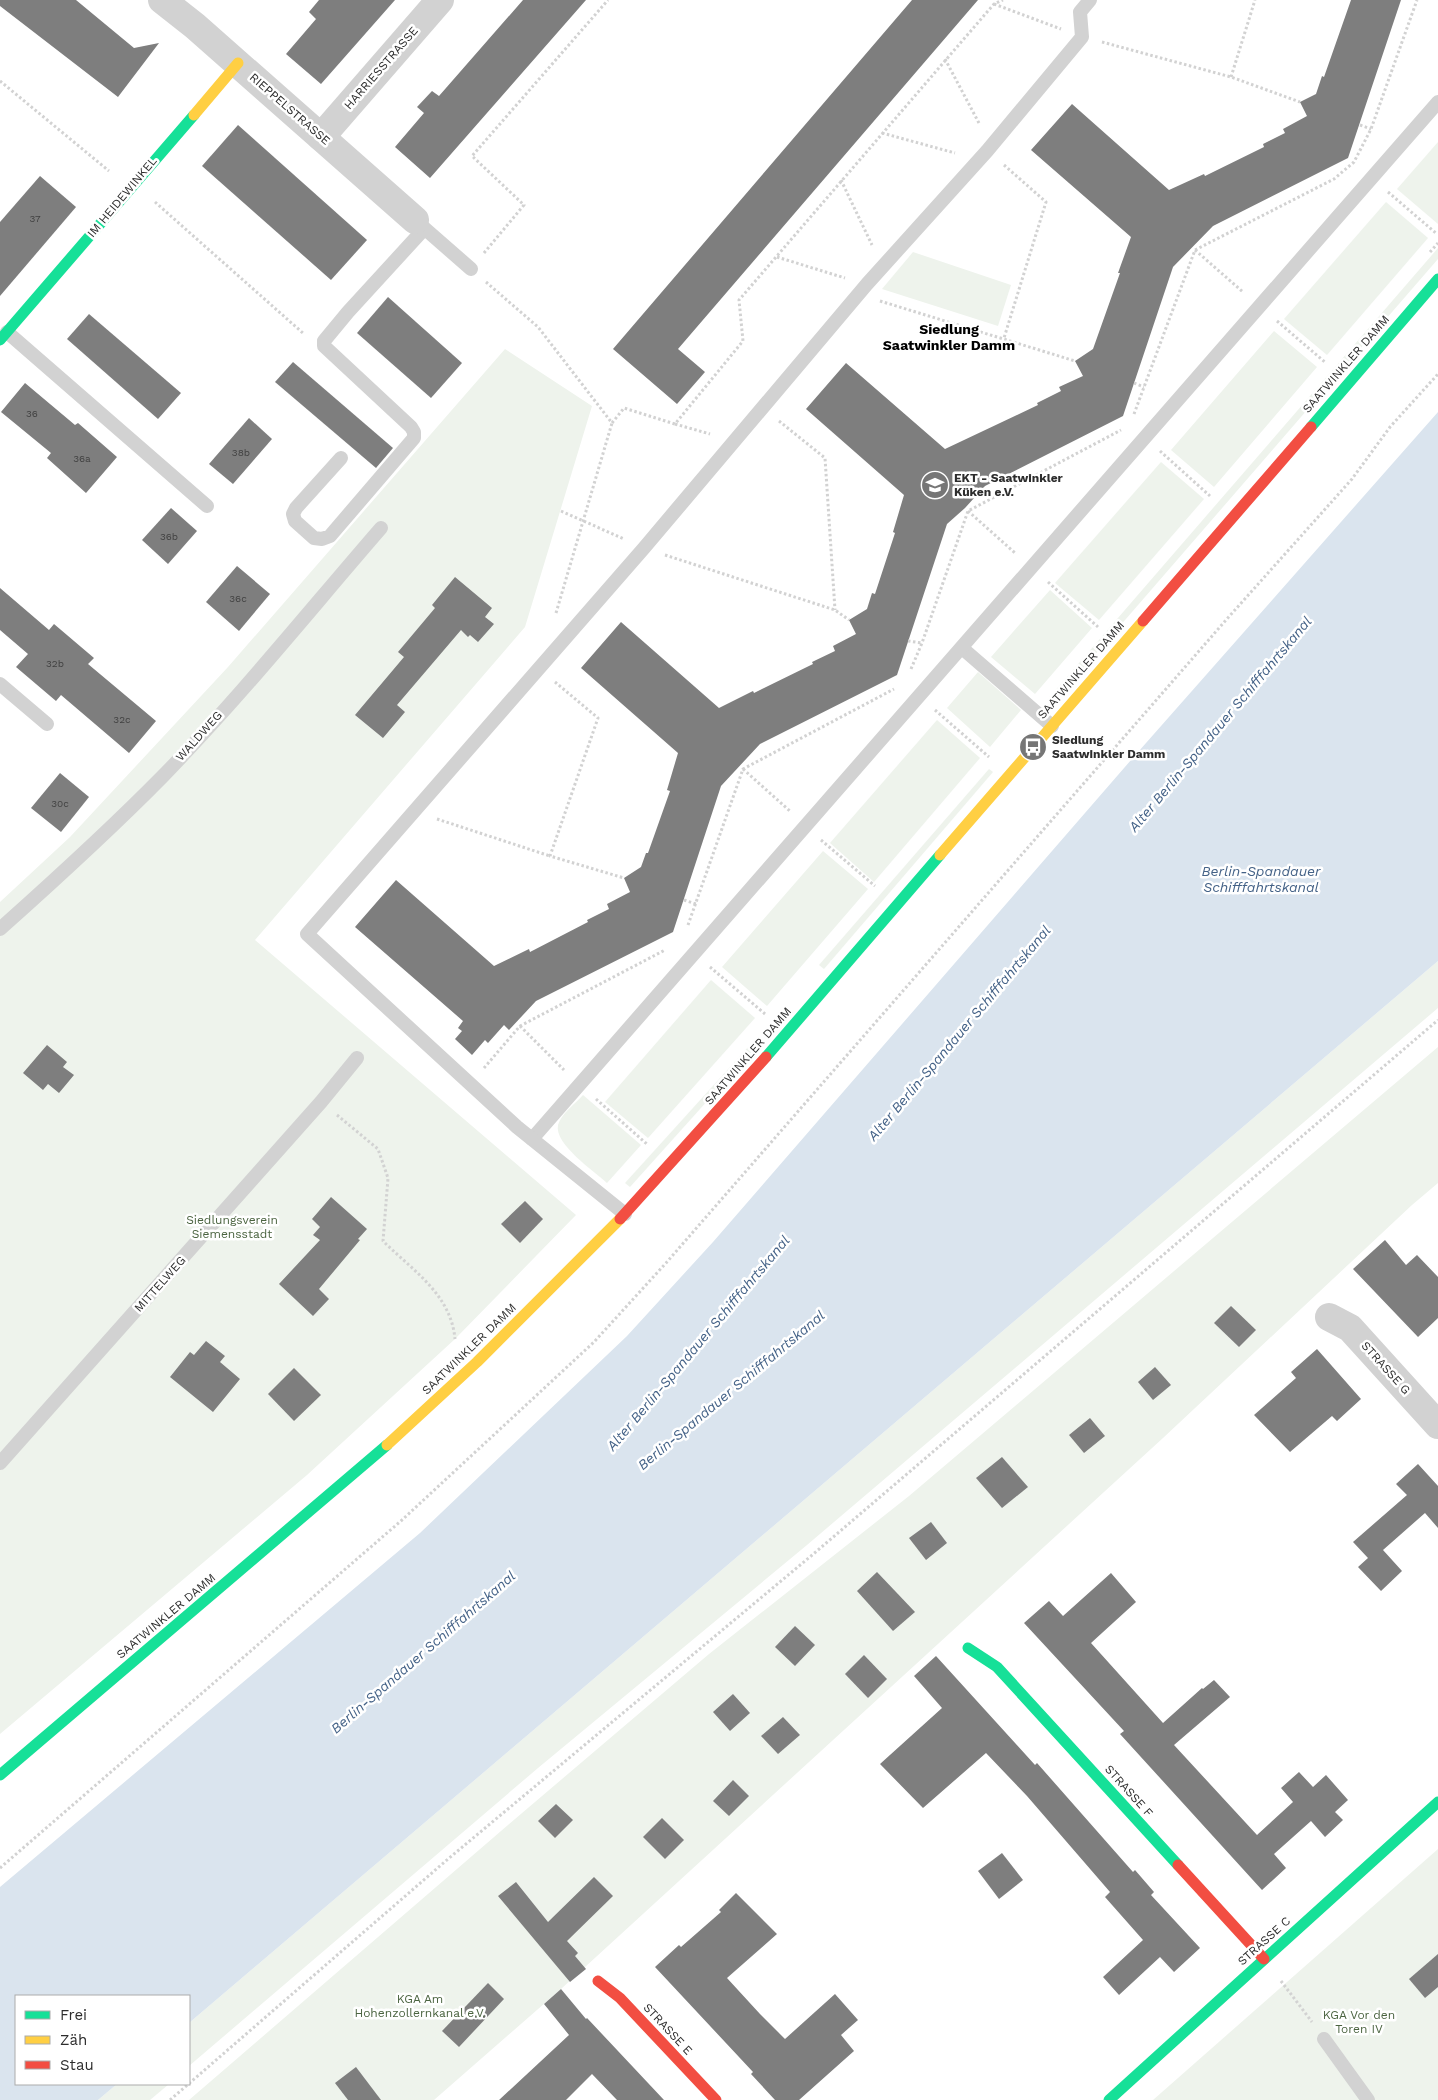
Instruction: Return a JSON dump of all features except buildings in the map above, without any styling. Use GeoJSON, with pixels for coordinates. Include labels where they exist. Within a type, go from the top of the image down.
{"type":"FeatureCollection","features":[{"type":"Feature","properties":{"kind":"main road","name":"IM HEIDEWINKEL"},"geometry":{"type":"LineString","coordinates":[[3,336],[238,63]]}},
{"type":"Feature","properties":{"kind":"main road","name":"SAATWINKLER DAMM"},"geometry":{"type":"LineString","coordinates":[[0,1775],[361,1469],[477,1362],[624,1214],[776,1046],[1438,279]]}},
{"type":"Feature","properties":{"kind":"main road","name":"STRASSE F"},"geometry":{"type":"LineString","coordinates":[[968,1648],[997,1667],[1264,1959]]}},
{"type":"Feature","properties":{"kind":"main road","name":"STRASSE C"},"geometry":{"type":"LineString","coordinates":[[1109,2100],[1438,1802]]}},
{"type":"Feature","properties":{"kind":"main road","name":"STRASSE E"},"geometry":{"type":"LineString","coordinates":[[598,1981],[620,1998],[716,2100]]}},
{"type":"Feature","properties":{"kind":"street","name":"RIEPPELSTRASSE"},"geometry":{"type":"LineString","coordinates":[[162,0],[238,63],[420,225]]}},
{"type":"Feature","properties":{"kind":"street","name":"HARRIESSTRASSE"},"geometry":{"type":"LineString","coordinates":[[321,137],[440,0]]}},
{"type":"Feature","properties":{"kind":"street","name":"STRASSE G"},"geometry":{"type":"LineString","coordinates":[[1330,1317],[1350,1328],[1438,1424]]}},
{"type":"Feature","properties":{"kind":"lane"},"geometry":{"type":"LineString","coordinates":[[624,1214],[532,1139],[307,934],[644,548],[882,268],[987,151],[1082,36],[1080,12],[1090,0]]}},
{"type":"Feature","properties":{"kind":"lane"},"geometry":{"type":"LineString","coordinates":[[532,1139],[1438,102]]}},
{"type":"Feature","properties":{"kind":"lane"},"geometry":{"type":"LineString","coordinates":[[341,458],[296,508],[293,514],[295,521],[314,538],[322,539],[330,536],[414,438],[414,432],[411,427],[324,346],[324,341],[420,225],[471,268]]}},
{"type":"Feature","properties":{"kind":"lane","name":"IM HEIDEWINKEL"},"geometry":{"type":"LineString","coordinates":[[3,336],[207,506]]}},
{"type":"Feature","properties":{"kind":"lane","name":"WALDWEG"},"geometry":{"type":"LineString","coordinates":[[0,929],[70,867],[163,775],[225,708],[381,528]]}},
{"type":"Feature","properties":{"kind":"lane"},"geometry":{"type":"LineString","coordinates":[[962,648],[1052,726]]}},
{"type":"Feature","properties":{"kind":"lane"},"geometry":{"type":"LineString","coordinates":[[0,684],[47,724]]}},
{"type":"Feature","properties":{"kind":"lane","name":"MITTELWEG"},"geometry":{"type":"LineString","coordinates":[[0,1463],[321,1102],[357,1058]]}},
{"type":"Feature","properties":{"kind":"lane"},"geometry":{"type":"LineString","coordinates":[[1324,2039],[1368,2100]]}},
{"type":"Feature","properties":{"kind":"path"},"geometry":{"type":"LineString","coordinates":[[608,0],[472,156],[524,205],[471,268],[538,326],[612,423]]}},
{"type":"Feature","properties":{"kind":"path"},"geometry":{"type":"LineString","coordinates":[[675,424],[743,341],[739,300],[994,4],[1003,0]]}},
{"type":"Feature","properties":{"kind":"path"},"geometry":{"type":"LineString","coordinates":[[1231,77],[1255,0]]}},
{"type":"Feature","properties":{"kind":"path"},"geometry":{"type":"LineString","coordinates":[[471,1084],[520,1026],[682,942],[743,769],[905,684],[922,643],[968,510],[1130,425],[1195,250],[1334,179],[1354,162],[1371,129],[1417,0]]}},
{"type":"Feature","properties":{"kind":"path"},"geometry":{"type":"LineString","coordinates":[[994,4],[1082,36],[1231,77],[1300,102]]}},
{"type":"Feature","properties":{"kind":"path"},"geometry":{"type":"LineString","coordinates":[[945,60],[984,133],[987,151],[1046,202],[1004,338]]}},
{"type":"Feature","properties":{"kind":"path"},"geometry":{"type":"LineString","coordinates":[[0,80],[130,188],[146,194],[308,338]]}},
{"type":"Feature","properties":{"kind":"path"},"geometry":{"type":"LineString","coordinates":[[1360,125],[1371,129]]}},
{"type":"Feature","properties":{"kind":"path"},"geometry":{"type":"LineString","coordinates":[[882,134],[965,156],[987,151]]}},
{"type":"Feature","properties":{"kind":"path"},"geometry":{"type":"LineString","coordinates":[[1354,162],[1437,234]]}},
{"type":"Feature","properties":{"kind":"path"},"geometry":{"type":"LineString","coordinates":[[841,180],[882,268]]}},
{"type":"Feature","properties":{"kind":"path"},"geometry":{"type":"LineString","coordinates":[[1425,258],[1438,243]]}},
{"type":"Feature","properties":{"kind":"path"},"geometry":{"type":"LineString","coordinates":[[776,257],[863,290],[1075,361]]}},
{"type":"Feature","properties":{"kind":"path"},"geometry":{"type":"LineString","coordinates":[[0,1868],[402,1520],[594,1342],[679,1248],[1352,479],[1390,427],[1438,374]]}},
{"type":"Feature","properties":{"kind":"path"},"geometry":{"type":"LineString","coordinates":[[1134,383],[1144,387]]}},
{"type":"Feature","properties":{"kind":"path"},"geometry":{"type":"LineString","coordinates":[[553,622],[612,423],[624,408],[733,441]]}},
{"type":"Feature","properties":{"kind":"path"},"geometry":{"type":"LineString","coordinates":[[762,408],[825,458],[835,610]]}},
{"type":"Feature","properties":{"kind":"path"},"geometry":{"type":"LineString","coordinates":[[1130,425],[1210,496]]}},
{"type":"Feature","properties":{"kind":"path"},"geometry":{"type":"LineString","coordinates":[[561,511],[644,548],[835,610],[850,620]]}},
{"type":"Feature","properties":{"kind":"path"},"geometry":{"type":"LineString","coordinates":[[908,641],[922,643]]}},
{"type":"Feature","properties":{"kind":"path"},"geometry":{"type":"LineString","coordinates":[[539,668],[598,718],[550,856]]}},
{"type":"Feature","properties":{"kind":"path"},"geometry":{"type":"LineString","coordinates":[[905,684],[992,759]]}},
{"type":"Feature","properties":{"kind":"path"},"geometry":{"type":"LineString","coordinates":[[414,812],[624,878]]}},
{"type":"Feature","properties":{"kind":"path"},"geometry":{"type":"LineString","coordinates":[[684,900],[696,904]]}},
{"type":"Feature","properties":{"kind":"path"},"geometry":{"type":"LineString","coordinates":[[682,942],[765,1014]]}},
{"type":"Feature","properties":{"kind":"path"},"geometry":{"type":"LineString","coordinates":[[190,2083],[448,1859],[811,1556],[1438,1020]]}},
{"type":"Feature","properties":{"kind":"path"},"geometry":{"type":"LineString","coordinates":[[321,1102],[378,1149],[388,1178],[383,1242],[426,1280],[441,1298],[454,1325],[455,1339]]}},
{"type":"Feature","properties":{"kind":"path"},"geometry":{"type":"LineString","coordinates":[[1264,1959],[1324,2039]]}},
{"type":"Feature","properties":{"kind":"path"},"geometry":{"type":"LineString","coordinates":[[170,2100],[187,2085]]}},
{"type":"Feature","properties":{"kind":"green space"},"geometry":{"type":"Polygon","coordinates":[[[1438,142],[1438,224],[1397,189],[1438,142]]]}},
{"type":"Feature","properties":{"kind":"green space"},"geometry":{"type":"Polygon","coordinates":[[[1386,202],[1428,238],[1327,355],[1284,319],[1386,202]]]}},
{"type":"Feature","properties":{"kind":"green space"},"geometry":{"type":"Polygon","coordinates":[[[1438,248],[1438,259],[1054,702],[1047,700],[1438,248]]]}},
{"type":"Feature","properties":{"kind":"green space"},"geometry":{"type":"Polygon","coordinates":[[[913,252],[1011,285],[998,326],[882,289],[913,252]]]}},
{"type":"Feature","properties":{"kind":"green space"},"geometry":{"type":"Polygon","coordinates":[[[1274,331],[1317,367],[1214,487],[1171,450],[1274,331]]]}},
{"type":"Feature","properties":{"kind":"green space","name":"Siedlungsverein Siemensstadt"},"geometry":{"type":"Polygon","coordinates":[[[505,349],[592,406],[525,627],[255,940],[576,1215],[455,1339],[307,1475],[0,1734],[0,902],[70,837],[228,667],[505,349]]]}},
{"type":"Feature","properties":{"kind":"green space"},"geometry":{"type":"Polygon","coordinates":[[[1161,462],[1204,499],[1099,620],[1055,583],[1161,462]]]}},
{"type":"Feature","properties":{"kind":"green space"},"geometry":{"type":"Polygon","coordinates":[[[1050,590],[1092,628],[1035,694],[991,657],[1050,590]]]}},
{"type":"Feature","properties":{"kind":"green space"},"geometry":{"type":"Polygon","coordinates":[[[978,672],[1021,710],[990,747],[947,708],[978,672]]]}},
{"type":"Feature","properties":{"kind":"green space"},"geometry":{"type":"Polygon","coordinates":[[[937,720],[980,758],[874,882],[830,843],[937,720]]]}},
{"type":"Feature","properties":{"kind":"green space"},"geometry":{"type":"Polygon","coordinates":[[[989,769],[993,772],[824,969],[819,965],[989,769]]]}},
{"type":"Feature","properties":{"kind":"green space"},"geometry":{"type":"Polygon","coordinates":[[[823,851],[868,889],[767,1006],[722,967],[823,851]]]}},
{"type":"Feature","properties":{"kind":"green space"},"geometry":{"type":"Polygon","coordinates":[[[1438,961],[1438,1008],[807,1545],[538,1768],[190,2065],[190,2022],[1438,961]]]}},
{"type":"Feature","properties":{"kind":"green space"},"geometry":{"type":"Polygon","coordinates":[[[711,980],[755,1018],[648,1138],[605,1102],[711,980]]]}},
{"type":"Feature","properties":{"kind":"green space"},"geometry":{"type":"Polygon","coordinates":[[[750,1045],[753,1050],[630,1187],[625,1183],[750,1045]]]}},
{"type":"Feature","properties":{"kind":"green space","name":"KGA Am Hohenzollernkanal e.V."},"geometry":{"type":"Polygon","coordinates":[[[1438,1047],[1438,1183],[1412,1205],[1163,1438],[561,1989],[434,2100],[189,2100],[709,1654],[909,1496],[1438,1047]]]}},
{"type":"Feature","properties":{"kind":"green space"},"geometry":{"type":"Polygon","coordinates":[[[583,1095],[641,1145],[607,1183],[568,1149],[558,1132],[558,1125],[562,1117],[583,1095]]]}},
{"type":"Feature","properties":{"kind":"green space","name":"KGA Vor den Toren IV"},"geometry":{"type":"Polygon","coordinates":[[[1438,1849],[1438,2100],[1153,2100],[1438,1849]]]}},
{"type":"Feature","properties":{"kind":"green space"},"geometry":{"type":"Polygon","coordinates":[[[116,2085],[168,2085],[150,2100],[98,2100],[116,2085]]]}},
{"type":"Feature","properties":{"kind":"water","name":"Berlin-Spandauer Schifffahrtskanal"},"geometry":{"type":"Polygon","coordinates":[[[1438,412],[1438,961],[190,2022],[190,1995],[15,1995],[15,2085],[116,2085],[98,2100],[0,2100],[0,1887],[420,1533],[627,1336],[713,1242],[1131,760],[1438,412]]]}},
{"type":"Feature","properties":{"kind":"traffic: fast"},"geometry":{"type":"LineString","coordinates":[[0,340],[194,115]]}},
{"type":"Feature","properties":{"kind":"traffic: fast"},"geometry":{"type":"LineString","coordinates":[[1311,427],[1438,279]]}},
{"type":"Feature","properties":{"kind":"traffic: fast"},"geometry":{"type":"LineString","coordinates":[[766,1057],[940,855]]}},
{"type":"Feature","properties":{"kind":"traffic: fast"},"geometry":{"type":"LineString","coordinates":[[0,1775],[387,1445]]}},
{"type":"Feature","properties":{"kind":"traffic: fast"},"geometry":{"type":"LineString","coordinates":[[968,1648],[997,1667],[1178,1865]]}},
{"type":"Feature","properties":{"kind":"traffic: fast"},"geometry":{"type":"LineString","coordinates":[[1109,2100],[1438,1802]]}},
{"type":"Feature","properties":{"kind":"traffic: slow"},"geometry":{"type":"LineString","coordinates":[[194,115],[238,63]]}},
{"type":"Feature","properties":{"kind":"traffic: slow"},"geometry":{"type":"LineString","coordinates":[[940,855],[1143,621]]}},
{"type":"Feature","properties":{"kind":"traffic: slow"},"geometry":{"type":"LineString","coordinates":[[387,1445],[477,1362],[620,1219]]}},
{"type":"Feature","properties":{"kind":"traffic: jam"},"geometry":{"type":"LineString","coordinates":[[1143,621],[1311,427]]}},
{"type":"Feature","properties":{"kind":"traffic: jam"},"geometry":{"type":"LineString","coordinates":[[620,1219],[766,1057]]}},
{"type":"Feature","properties":{"kind":"traffic: jam"},"geometry":{"type":"LineString","coordinates":[[1178,1865],[1264,1959]]}},
{"type":"Feature","properties":{"kind":"traffic: jam"},"geometry":{"type":"LineString","coordinates":[[598,1981],[620,1998],[716,2100]]}},
{"type":"Feature","properties":{"kind":"place","name":"EKT - Saatwinkler Küken e.V."},"geometry":{"type":"Point","coordinates":[935,485]}},
{"type":"Feature","properties":{"kind":"place","name":"Siedlung Saatwinkler Damm"},"geometry":{"type":"Point","coordinates":[1033,747]}},
{"type":"Feature","properties":{"kind":"district","name":"Siedlung Saatwinkler Damm"},"geometry":{"type":"Point","coordinates":[949,338]}},
{"type":"Feature","properties":{"kind":"water label","name":"Alter Berlin-Spandauer Schifffahrtskanal"},"geometry":{"type":"Point","coordinates":[1220,724]}},
{"type":"Feature","properties":{"kind":"water label","name":"Alter Berlin-Spandauer Schifffahrtskanal"},"geometry":{"type":"Point","coordinates":[959,1033]}},
{"type":"Feature","properties":{"kind":"water label","name":"Alter Berlin-Spandauer Schifffahrtskanal"},"geometry":{"type":"Point","coordinates":[698,1343]}}]}
